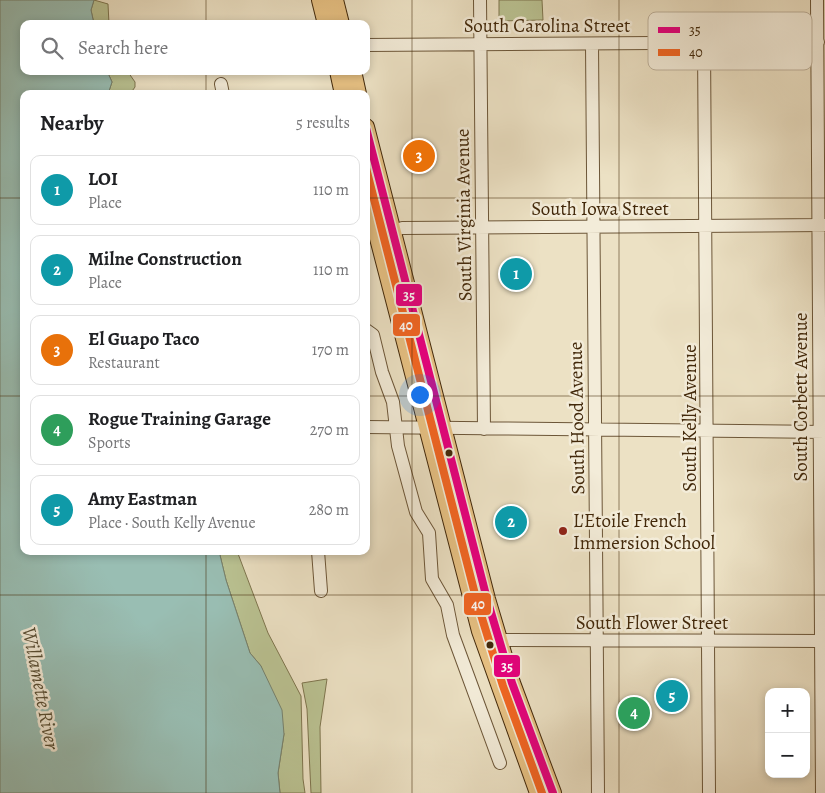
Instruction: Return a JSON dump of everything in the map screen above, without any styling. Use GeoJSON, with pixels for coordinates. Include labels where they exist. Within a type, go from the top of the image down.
{"type":"FeatureCollection","features":[{"type":"Feature","properties":{"kind":"main road"},"geometry":{"type":"LineString","coordinates":[[320,0],[325,20]]}},
{"type":"Feature","properties":{"kind":"main road"},"geometry":{"type":"LineString","coordinates":[[335,0],[340,20]]}},
{"type":"Feature","properties":{"kind":"main road"},"geometry":{"type":"LineString","coordinates":[[339,75],[342,90]]}},
{"type":"Feature","properties":{"kind":"main road"},"geometry":{"type":"LineString","coordinates":[[354,75],[357,90]]}},
{"type":"Feature","properties":{"kind":"main road"},"geometry":{"type":"LineString","coordinates":[[370,150],[385,234],[437,429],[476,561],[492,642],[538,793]]}},
{"type":"Feature","properties":{"kind":"main road"},"geometry":{"type":"LineString","coordinates":[[370,201],[385,234]]}},
{"type":"Feature","properties":{"kind":"main road"},"geometry":{"type":"LineString","coordinates":[[492,642],[554,793]]}},
{"type":"Feature","properties":{"kind":"street","name":"South Virginia Avenue"},"geometry":{"type":"LineString","coordinates":[[480,0],[484,429]]}},
{"type":"Feature","properties":{"kind":"street","name":"South Corbett Avenue"},"geometry":{"type":"LineString","coordinates":[[817,0],[822,225],[822,793]]}},
{"type":"Feature","properties":{"kind":"street","name":"South Carolina Street"},"geometry":{"type":"LineString","coordinates":[[812,42],[818,42]]}},
{"type":"Feature","properties":{"kind":"street","name":"South Hood Avenue"},"geometry":{"type":"LineString","coordinates":[[592,44],[598,793]]}},
{"type":"Feature","properties":{"kind":"street","name":"South Carolina Street"},"geometry":{"type":"LineString","coordinates":[[370,45],[648,44]]}},
{"type":"Feature","properties":{"kind":"street","name":"South Kelly Avenue"},"geometry":{"type":"LineString","coordinates":[[704,70],[709,793]]}},
{"type":"Feature","properties":{"kind":"street","name":"South Iowa Street"},"geometry":{"type":"LineString","coordinates":[[385,234],[402,228],[822,225]]}},
{"type":"Feature","properties":{"kind":"street"},"geometry":{"type":"LineString","coordinates":[[370,333],[373,335],[382,372],[393,402],[398,446],[416,512],[429,533],[432,579],[447,605],[453,635],[500,763]]}},
{"type":"Feature","properties":{"kind":"street"},"geometry":{"type":"LineString","coordinates":[[370,427],[822,432]]}},
{"type":"Feature","properties":{"kind":"street"},"geometry":{"type":"LineString","coordinates":[[318,555],[321,590]]}},
{"type":"Feature","properties":{"kind":"street","name":"South Flower Street"},"geometry":{"type":"LineString","coordinates":[[492,642],[821,641]]}},
{"type":"Feature","properties":{"kind":"green space"},"geometry":{"type":"Polygon","coordinates":[[[94,0],[108,4],[109,20],[93,20],[91,10],[94,0]]]}},
{"type":"Feature","properties":{"kind":"green space"},"geometry":{"type":"Polygon","coordinates":[[[499,0],[542,0],[543,20],[499,21],[499,0]]]}},
{"type":"Feature","properties":{"kind":"green space"},"geometry":{"type":"Polygon","coordinates":[[[109,75],[130,75],[135,82],[135,87],[133,90],[109,90],[112,82],[109,75]]]}},
{"type":"Feature","properties":{"kind":"green space"},"geometry":{"type":"Polygon","coordinates":[[[220,555],[239,555],[268,633],[301,696],[305,793],[280,793],[278,773],[284,734],[261,666],[250,653],[226,580],[220,555]]]}},
{"type":"Feature","properties":{"kind":"green space"},"geometry":{"type":"Polygon","coordinates":[[[327,679],[320,727],[321,793],[311,793],[307,709],[302,683],[327,679]]]}},
{"type":"Feature","properties":{"kind":"water","name":"Willamette River"},"geometry":{"type":"Polygon","coordinates":[[[0,0],[94,0],[91,10],[93,20],[20,20],[20,75],[109,75],[112,82],[109,90],[20,90],[20,555],[220,555],[226,580],[250,653],[261,666],[282,710],[284,734],[278,773],[280,793],[0,793],[0,0]]]}},
{"type":"Feature","properties":{"kind":"transit line","name":"35"},"geometry":{"type":"LineString","coordinates":[[370,144],[487,599],[512,683],[553,793]]}},
{"type":"Feature","properties":{"kind":"transit line","name":"40"},"geometry":{"type":"LineString","coordinates":[[370,184],[477,602],[503,686],[542,793]]}},
{"type":"Feature","properties":{"kind":"place","name":"El Guapo Taco"},"geometry":{"type":"Point","coordinates":[419,156]}},
{"type":"Feature","properties":{"kind":"place","name":"LOI"},"geometry":{"type":"Point","coordinates":[516,274]}},
{"type":"Feature","properties":{"kind":"place","name":"Milne Construction"},"geometry":{"type":"Point","coordinates":[511,522]}},
{"type":"Feature","properties":{"kind":"place","name":"L'Etoile French Immersion School"},"geometry":{"type":"Point","coordinates":[563,531]}},
{"type":"Feature","properties":{"kind":"place","name":"Amy Eastman"},"geometry":{"type":"Point","coordinates":[672,696]}},
{"type":"Feature","properties":{"kind":"place","name":"Rogue Training Garage"},"geometry":{"type":"Point","coordinates":[634,713]}}]}
